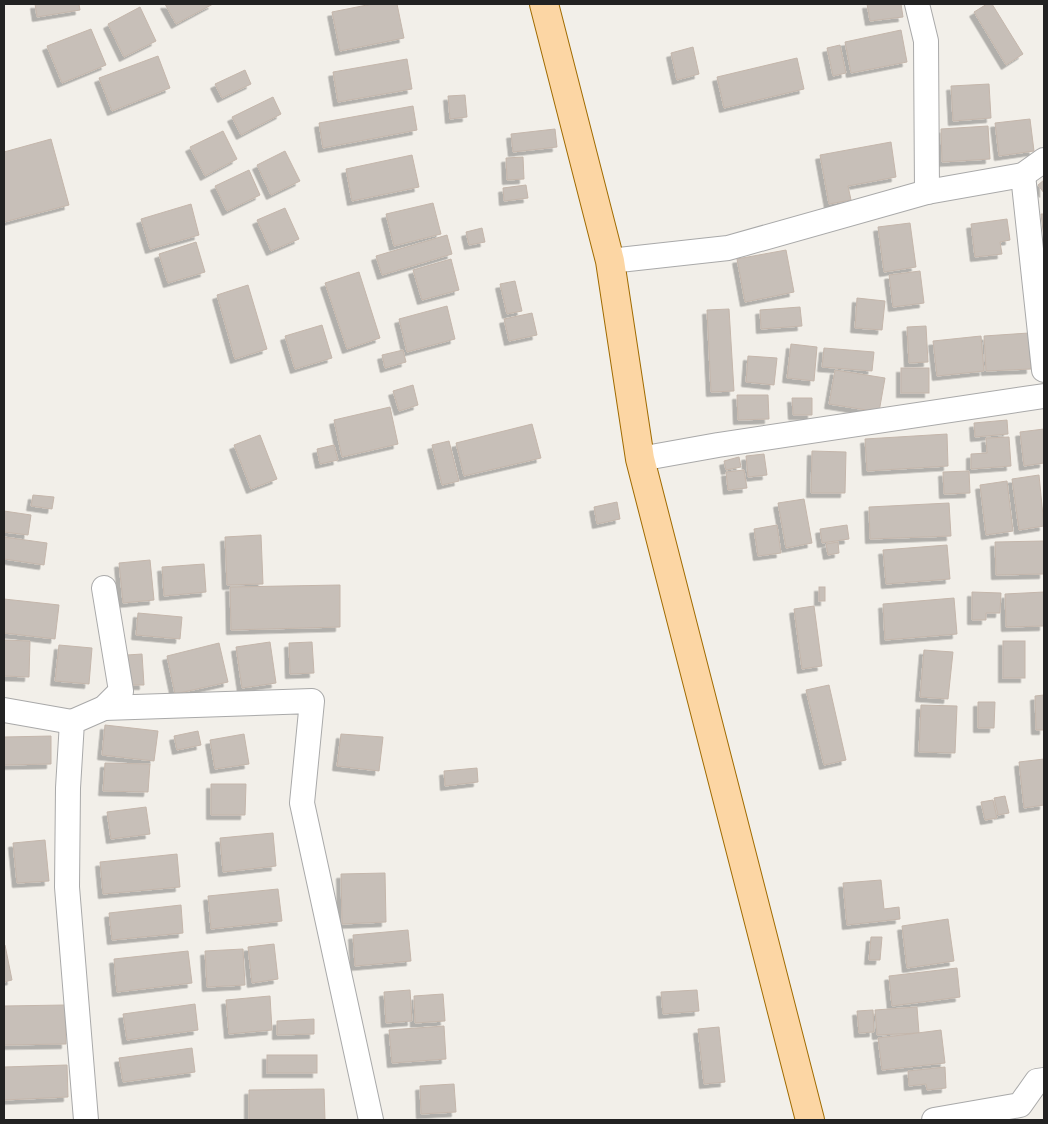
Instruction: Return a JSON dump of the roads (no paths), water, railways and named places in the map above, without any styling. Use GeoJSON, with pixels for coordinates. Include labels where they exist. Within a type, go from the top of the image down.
{"type":"FeatureCollection","features":[{"type":"Feature","properties":{"kind":"main road"},"geometry":{"type":"LineString","coordinates":[[544,4],[610,260],[640,458],[810,1120]]}},
{"type":"Feature","properties":{"kind":"street"},"geometry":{"type":"LineString","coordinates":[[917,4],[926,41],[927,192]]}},
{"type":"Feature","properties":{"kind":"street"},"geometry":{"type":"LineString","coordinates":[[610,260],[728,248],[927,192],[1023,175],[1044,160]]}},
{"type":"Feature","properties":{"kind":"street"},"geometry":{"type":"LineString","coordinates":[[1023,175],[1044,370]]}},
{"type":"Feature","properties":{"kind":"street"},"geometry":{"type":"LineString","coordinates":[[640,458],[1044,396]]}},
{"type":"Feature","properties":{"kind":"street"},"geometry":{"type":"LineString","coordinates":[[4,710],[72,722],[104,708],[121,691],[104,588]]}},
{"type":"Feature","properties":{"kind":"street"},"geometry":{"type":"LineString","coordinates":[[104,708],[312,702],[302,803],[372,1120]]}},
{"type":"Feature","properties":{"kind":"street"},"geometry":{"type":"LineString","coordinates":[[72,722],[68,788],[67,887],[86,1120]]}},
{"type":"Feature","properties":{"kind":"street"},"geometry":{"type":"LineString","coordinates":[[934,1120],[1020,1105],[1038,1081],[1044,1080]]}}]}
